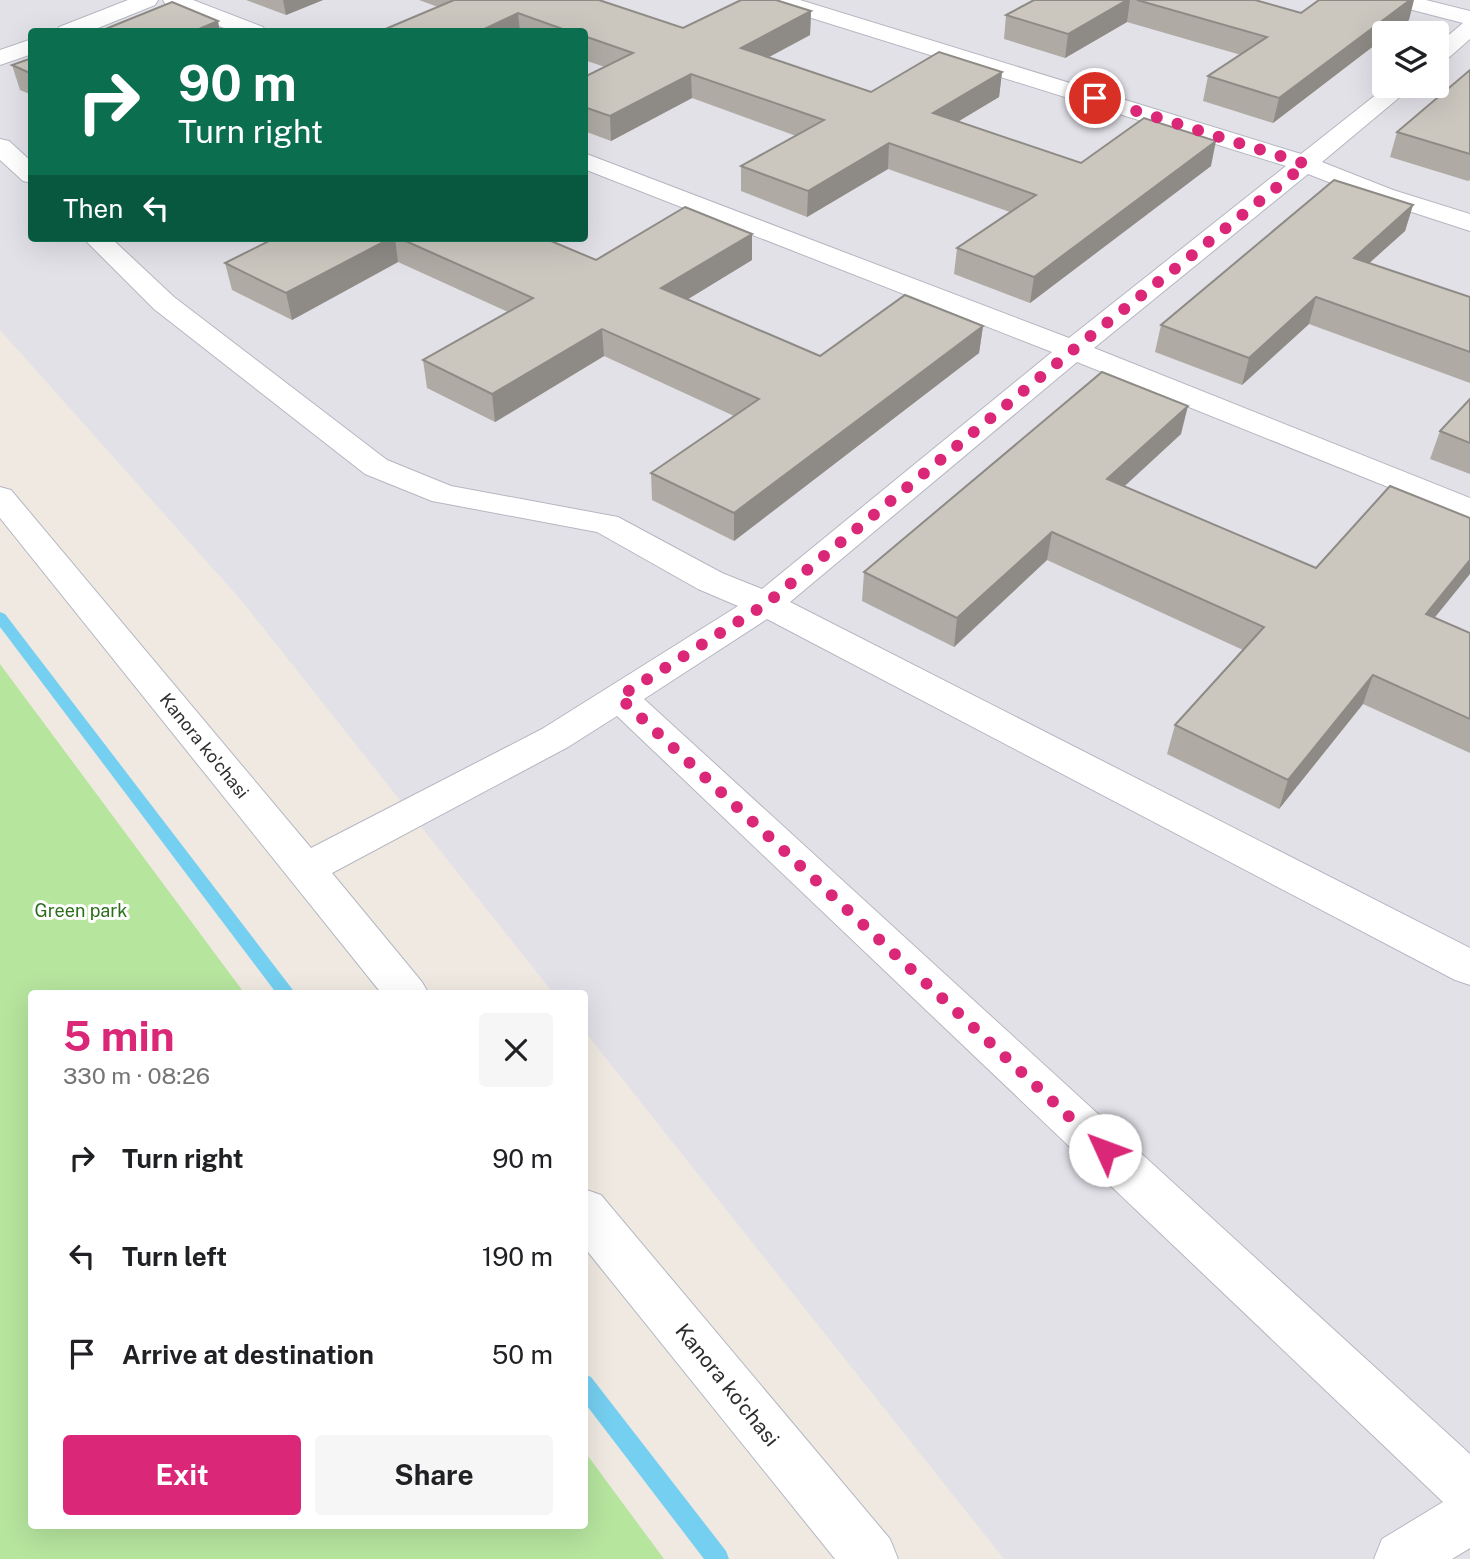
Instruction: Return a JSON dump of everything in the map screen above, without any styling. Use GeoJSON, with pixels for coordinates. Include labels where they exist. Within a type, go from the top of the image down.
{"type":"FeatureCollection","features":[{"type":"Feature","properties":{"kind":"street"},"geometry":{"type":"LineString","coordinates":[[77,28],[147,0]]}},
{"type":"Feature","properties":{"kind":"street"},"geometry":{"type":"LineString","coordinates":[[174,0],[245,28]]}},
{"type":"Feature","properties":{"kind":"street"},"geometry":{"type":"LineString","coordinates":[[778,0],[1306,164],[1384,195],[1470,223]]}},
{"type":"Feature","properties":{"kind":"street"},"geometry":{"type":"LineString","coordinates":[[1401,0],[1470,18]]}},
{"type":"Feature","properties":{"kind":"street"},"geometry":{"type":"LineString","coordinates":[[1449,46],[1470,29]]}},
{"type":"Feature","properties":{"kind":"street"},"geometry":{"type":"LineString","coordinates":[[0,58],[28,48]]}},
{"type":"Feature","properties":{"kind":"street"},"geometry":{"type":"LineString","coordinates":[[305,869],[555,738],[766,604],[1073,350],[1386,98]]}},
{"type":"Feature","properties":{"kind":"street"},"geometry":{"type":"LineString","coordinates":[[0,146],[28,172]]}},
{"type":"Feature","properties":{"kind":"street"},"geometry":{"type":"LineString","coordinates":[[588,162],[1073,350],[1470,510]]}},
{"type":"Feature","properties":{"kind":"street"},"geometry":{"type":"LineString","coordinates":[[100,242],[164,303],[376,467],[443,494],[606,524],[710,580],[766,604],[1470,968]]}},
{"type":"Feature","properties":{"kind":"street","name":"Kanora ko'chasi"},"geometry":{"type":"LineString","coordinates":[[0,498],[404,990]]}},
{"type":"Feature","properties":{"kind":"street"},"geometry":{"type":"LineString","coordinates":[[619,697],[1470,1490]]}},
{"type":"Feature","properties":{"kind":"street","name":"Kanora ko'chasi"},"geometry":{"type":"LineString","coordinates":[[588,1215],[870,1559]]}},
{"type":"Feature","properties":{"kind":"street"},"geometry":{"type":"LineString","coordinates":[[1402,1559],[1470,1517]]}},
{"type":"Feature","properties":{"kind":"shaded area"},"geometry":{"type":"Polygon","coordinates":[[[0,0],[1470,0],[1470,1559],[1004,1559],[588,1036],[588,990],[551,990],[241,600],[0,330],[0,0]]]}},
{"type":"Feature","properties":{"kind":"green space","name":"Green park"},"geometry":{"type":"Polygon","coordinates":[[[0,664],[242,990],[28,990],[28,1529],[588,1529],[588,1456],[664,1559],[0,1559],[0,664]]]}},
{"type":"Feature","properties":{"kind":"building"},"geometry":{"type":"Polygon","coordinates":[[[454,0],[599,0],[683,28],[741,0],[776,0],[811,11],[741,48],[871,92],[939,52],[1002,72],[933,113],[1081,163],[1144,118],[1216,141],[1034,277],[957,248],[1036,195],[889,143],[808,191],[741,166],[824,120],[691,74],[610,116],[588,108],[588,75],[633,53],[588,37],[588,28],[560,28],[518,13],[486,28],[388,28],[454,0]]]}},
{"type":"Feature","properties":{"kind":"building"},"geometry":{"type":"Polygon","coordinates":[[[1034,0],[1127,0],[1068,34],[1006,15],[1034,0]]]}},
{"type":"Feature","properties":{"kind":"building"},"geometry":{"type":"Polygon","coordinates":[[[1137,0],[1255,0],[1301,13],[1319,0],[1410,0],[1382,21],[1372,21],[1372,28],[1279,98],[1208,76],[1267,37],[1137,0]]]}},
{"type":"Feature","properties":{"kind":"building"},"geometry":{"type":"Polygon","coordinates":[[[172,2],[218,21],[201,28],[108,28],[172,2]]]}},
{"type":"Feature","properties":{"kind":"building"},"geometry":{"type":"Polygon","coordinates":[[[28,59],[28,72],[12,65],[28,59]]]}},
{"type":"Feature","properties":{"kind":"building"},"geometry":{"type":"Polygon","coordinates":[[[1470,70],[1470,154],[1397,132],[1437,98],[1449,98],[1449,88],[1470,70]]]}},
{"type":"Feature","properties":{"kind":"building"},"geometry":{"type":"Polygon","coordinates":[[[1334,180],[1413,205],[1354,258],[1470,297],[1470,352],[1316,297],[1249,358],[1161,325],[1334,180]]]}},
{"type":"Feature","properties":{"kind":"building"},"geometry":{"type":"Polygon","coordinates":[[[685,207],[752,234],[661,288],[820,356],[905,295],[983,326],[734,513],[651,473],[759,399],[602,329],[492,394],[423,360],[533,298],[408,242],[553,242],[596,260],[685,207]]]}},
{"type":"Feature","properties":{"kind":"building"},"geometry":{"type":"Polygon","coordinates":[[[267,242],[383,242],[286,293],[225,263],[267,242]]]}},
{"type":"Feature","properties":{"kind":"building"},"geometry":{"type":"Polygon","coordinates":[[[1102,372],[1188,406],[1107,479],[1316,568],[1390,486],[1470,518],[1470,560],[1426,614],[1470,633],[1470,719],[1373,675],[1288,780],[1175,725],[1264,627],[1052,532],[957,618],[864,572],[1102,372]]]}},
{"type":"Feature","properties":{"kind":"building"},"geometry":{"type":"Polygon","coordinates":[[[1470,399],[1470,443],[1440,431],[1470,399]]]}},
{"type":"Feature","properties":{"kind":"waterway"},"geometry":{"type":"LineString","coordinates":[[0,617],[284,990]]}},
{"type":"Feature","properties":{"kind":"waterway"},"geometry":{"type":"LineString","coordinates":[[588,1389],[718,1559]]}},
{"type":"Feature","properties":{"kind":"route"},"geometry":{"type":"LineString","coordinates":[[1095,98],[1306,164],[1073,350],[766,604],[619,697],[1105,1150]]}}]}
